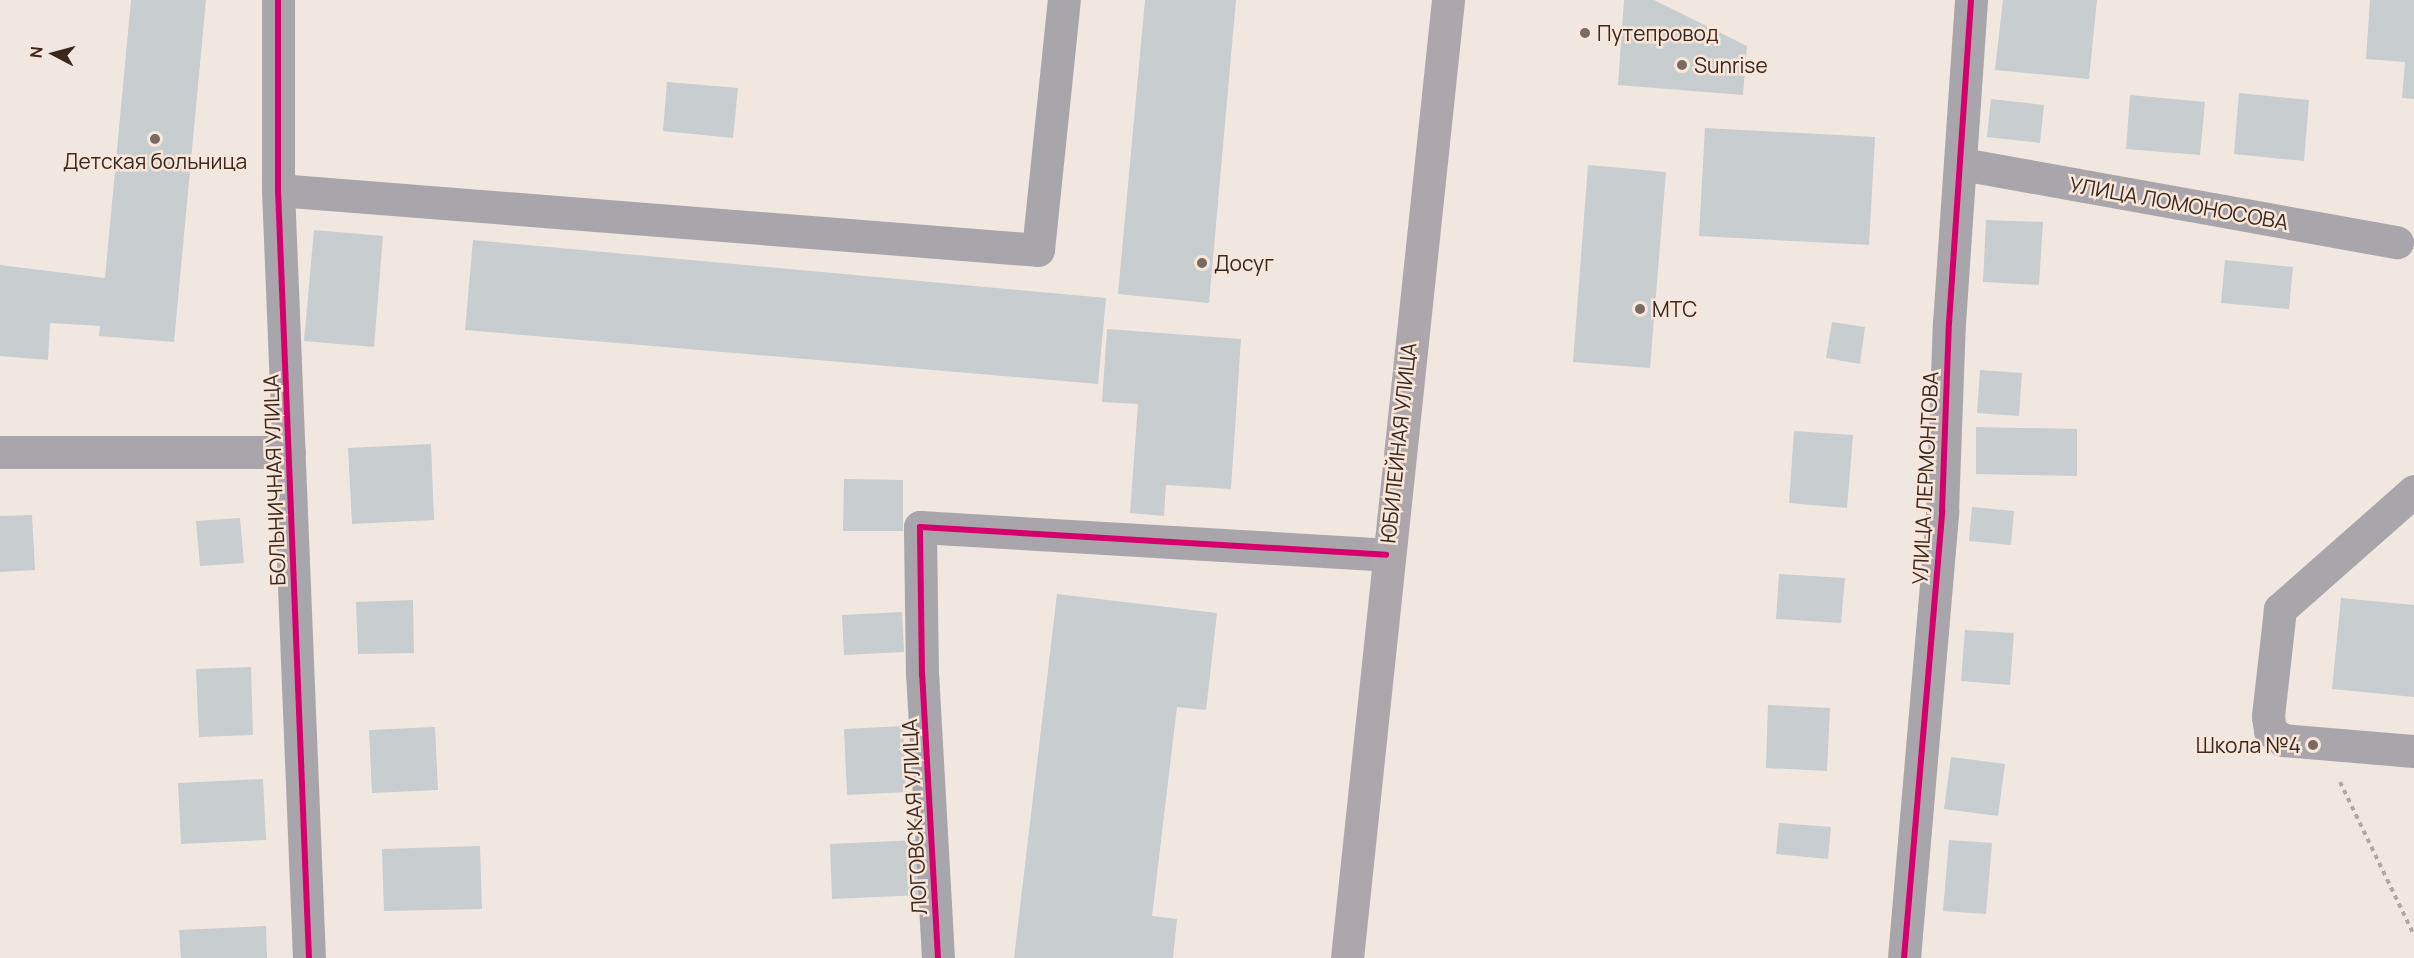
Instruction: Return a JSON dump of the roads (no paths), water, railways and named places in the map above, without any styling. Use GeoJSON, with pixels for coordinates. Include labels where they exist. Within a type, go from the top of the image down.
{"type":"FeatureCollection","features":[{"type":"Feature","properties":{"kind":"main road","name":"ЮБИЛЕЙНАЯ УЛИЦА"},"geometry":{"type":"LineString","coordinates":[[1350,949],[1386,555],[1448,0]]}},
{"type":"Feature","properties":{"kind":"main road"},"geometry":{"type":"LineString","coordinates":[[1331,958],[1350,949]]}},
{"type":"Feature","properties":{"kind":"street","name":"БОЛЬНИЧНАЯ УЛИЦА"},"geometry":{"type":"LineString","coordinates":[[278,0],[278,190],[309,958]]}},
{"type":"Feature","properties":{"kind":"street"},"geometry":{"type":"LineString","coordinates":[[278,190],[1038,250],[1064,0]]}},
{"type":"Feature","properties":{"kind":"street","name":"УЛИЦА ЛЕРМОНТОВА"},"geometry":{"type":"LineString","coordinates":[[1904,958],[1942,511],[1949,323],[1962,164],[1971,0]]}},
{"type":"Feature","properties":{"kind":"street","name":"УЛИЦА ЛОМОНОСОВА"},"geometry":{"type":"LineString","coordinates":[[1962,164],[2397,242]]}},
{"type":"Feature","properties":{"kind":"street"},"geometry":{"type":"LineString","coordinates":[[0,452],[289,452]]}},
{"type":"Feature","properties":{"kind":"street"},"geometry":{"type":"LineString","coordinates":[[2414,491],[2280,609],[2268,717],[2270,732],[2283,740],[2414,751]]}},
{"type":"Feature","properties":{"kind":"street","name":"ЛОГОВСКАЯ УЛИЦА"},"geometry":{"type":"LineString","coordinates":[[938,958],[922,675],[920,527],[1386,555]]}},
{"type":"Feature","properties":{"kind":"place","name":"Путепровод"},"geometry":{"type":"Point","coordinates":[1585,33]}},
{"type":"Feature","properties":{"kind":"place","name":"Sunrise"},"geometry":{"type":"Point","coordinates":[1682,65]}},
{"type":"Feature","properties":{"kind":"place","name":"Детская больница"},"geometry":{"type":"Point","coordinates":[155,139]}},
{"type":"Feature","properties":{"kind":"place","name":"Досуг"},"geometry":{"type":"Point","coordinates":[1202,263]}},
{"type":"Feature","properties":{"kind":"place","name":"МТС"},"geometry":{"type":"Point","coordinates":[1640,309]}},
{"type":"Feature","properties":{"kind":"place","name":"Школа №4"},"geometry":{"type":"Point","coordinates":[2313,745]}}]}
